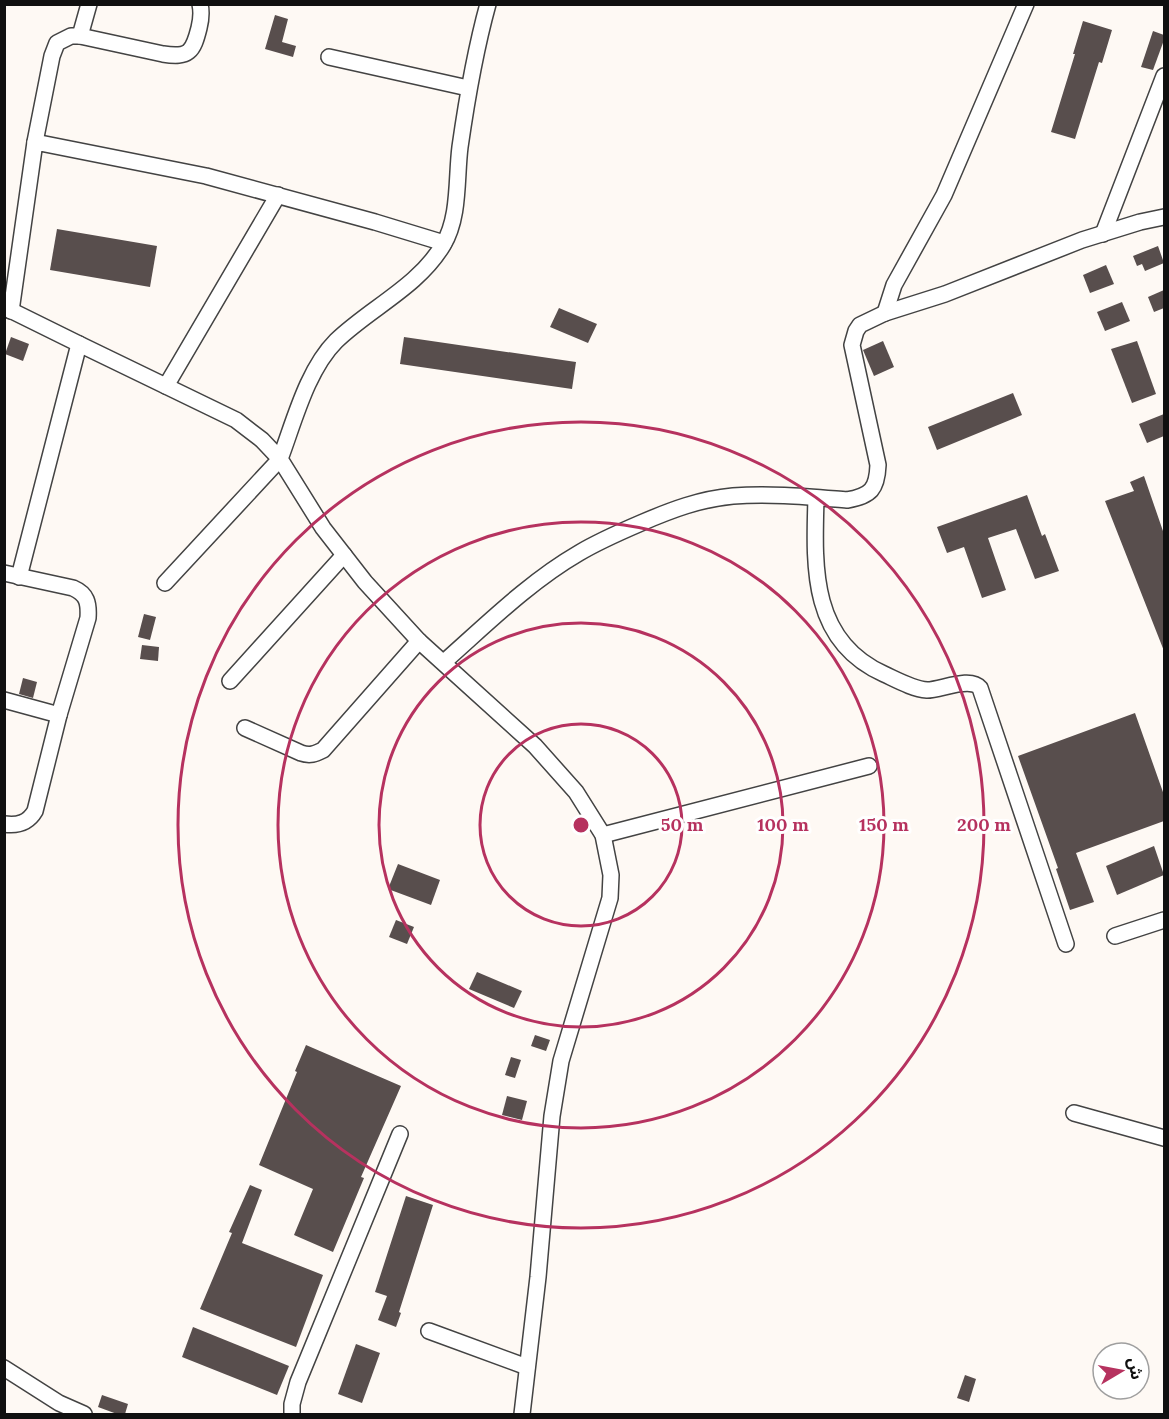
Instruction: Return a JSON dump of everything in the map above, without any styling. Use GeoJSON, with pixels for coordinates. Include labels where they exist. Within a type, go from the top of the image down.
{"type":"FeatureCollection","features":[{"type":"Feature","properties":{"kind":"street"},"geometry":{"type":"LineString","coordinates":[[80,36],[90,4]]}},
{"type":"Feature","properties":{"kind":"street"},"geometry":{"type":"LineString","coordinates":[[200,4],[202,17],[195,45],[186,54],[176,56],[163,54],[80,36],[71,36],[57,43],[52,56],[35,142],[8,309],[236,420],[262,440],[280,459],[300,494],[365,582],[419,641],[535,746],[576,792],[603,834],[611,875],[610,898],[561,1062],[552,1116],[538,1277],[522,1414]]}},
{"type":"Feature","properties":{"kind":"street"},"geometry":{"type":"LineString","coordinates":[[165,583],[280,459],[310,379],[323,357],[336,342],[407,285],[432,260],[444,243],[451,226],[455,204],[468,88],[488,4]]}},
{"type":"Feature","properties":{"kind":"street"},"geometry":{"type":"LineString","coordinates":[[885,313],[894,285],[944,195],[1026,4]]}},
{"type":"Feature","properties":{"kind":"street"},"geometry":{"type":"LineString","coordinates":[[329,57],[468,88]]}},
{"type":"Feature","properties":{"kind":"street"},"geometry":{"type":"LineString","coordinates":[[1103,234],[1164,76]]}},
{"type":"Feature","properties":{"kind":"street"},"geometry":{"type":"LineString","coordinates":[[35,142],[206,176],[444,243]]}},
{"type":"Feature","properties":{"kind":"street"},"geometry":{"type":"LineString","coordinates":[[166,386],[278,195]]}},
{"type":"Feature","properties":{"kind":"street"},"geometry":{"type":"LineString","coordinates":[[444,662],[501,610],[578,554],[632,526],[681,506],[723,498],[754,496],[847,500],[861,498],[870,492],[877,479],[878,465],[852,345],[860,325],[885,313],[945,294],[1103,234],[1164,217]]}},
{"type":"Feature","properties":{"kind":"street"},"geometry":{"type":"LineString","coordinates":[[4,824],[24,823],[31,819],[35,811],[59,716],[88,618],[87,598],[81,592],[73,588],[12,575],[79,344]]}},
{"type":"Feature","properties":{"kind":"street"},"geometry":{"type":"LineString","coordinates":[[816,498],[815,547],[819,591],[826,615],[837,636],[856,657],[875,670],[901,682],[927,690],[969,683],[980,688],[1066,944]]}},
{"type":"Feature","properties":{"kind":"street"},"geometry":{"type":"LineString","coordinates":[[230,681],[344,555]]}},
{"type":"Feature","properties":{"kind":"street"},"geometry":{"type":"LineString","coordinates":[[245,728],[308,755],[323,750],[419,641]]}},
{"type":"Feature","properties":{"kind":"street"},"geometry":{"type":"LineString","coordinates":[[4,700],[59,716]]}},
{"type":"Feature","properties":{"kind":"street"},"geometry":{"type":"LineString","coordinates":[[603,834],[869,766]]}},
{"type":"Feature","properties":{"kind":"street"},"geometry":{"type":"LineString","coordinates":[[1115,936],[1164,920]]}},
{"type":"Feature","properties":{"kind":"street"},"geometry":{"type":"LineString","coordinates":[[1074,1113],[1164,1138]]}},
{"type":"Feature","properties":{"kind":"street"},"geometry":{"type":"LineString","coordinates":[[292,1414],[292,1404],[298,1382],[400,1134]]}},
{"type":"Feature","properties":{"kind":"street"},"geometry":{"type":"LineString","coordinates":[[429,1331],[527,1367]]}},
{"type":"Feature","properties":{"kind":"street"},"geometry":{"type":"LineString","coordinates":[[4,1368],[59,1403],[84,1414]]}},
{"type":"Feature","properties":{"kind":"building"},"geometry":{"type":"Polygon","coordinates":[[[275,15],[288,19],[282,42],[296,46],[293,57],[265,49],[275,15]]]}},
{"type":"Feature","properties":{"kind":"building"},"geometry":{"type":"Polygon","coordinates":[[[1083,21],[1112,30],[1102,63],[1099,62],[1075,139],[1051,132],[1083,21]]]}},
{"type":"Feature","properties":{"kind":"building"},"geometry":{"type":"Polygon","coordinates":[[[1153,31],[1164,35],[1164,40],[1153,70],[1141,67],[1153,31]]]}},
{"type":"Feature","properties":{"kind":"building"},"geometry":{"type":"Polygon","coordinates":[[[57,229],[157,246],[150,287],[50,270],[57,229]]]}},
{"type":"Feature","properties":{"kind":"building"},"geometry":{"type":"Polygon","coordinates":[[[1158,246],[1164,263],[1145,271],[1142,264],[1137,266],[1133,256],[1158,246]]]}},
{"type":"Feature","properties":{"kind":"building"},"geometry":{"type":"Polygon","coordinates":[[[1106,265],[1114,284],[1090,293],[1083,275],[1106,265]]]}},
{"type":"Feature","properties":{"kind":"building"},"geometry":{"type":"Polygon","coordinates":[[[1164,290],[1164,308],[1154,312],[1148,297],[1164,290]]]}},
{"type":"Feature","properties":{"kind":"building"},"geometry":{"type":"Polygon","coordinates":[[[1122,302],[1130,321],[1105,331],[1097,312],[1122,302]]]}},
{"type":"Feature","properties":{"kind":"building"},"geometry":{"type":"Polygon","coordinates":[[[559,308],[597,324],[588,343],[550,327],[559,308]]]}},
{"type":"Feature","properties":{"kind":"building"},"geometry":{"type":"Polygon","coordinates":[[[11,337],[29,344],[23,361],[5,354],[11,337]]]}},
{"type":"Feature","properties":{"kind":"building"},"geometry":{"type":"Polygon","coordinates":[[[404,337],[576,362],[572,389],[400,364],[404,337]]]}},
{"type":"Feature","properties":{"kind":"building"},"geometry":{"type":"Polygon","coordinates":[[[883,341],[894,367],[874,376],[863,350],[883,341]]]}},
{"type":"Feature","properties":{"kind":"building"},"geometry":{"type":"Polygon","coordinates":[[[1137,341],[1156,394],[1132,403],[1111,349],[1137,341]]]}},
{"type":"Feature","properties":{"kind":"building"},"geometry":{"type":"Polygon","coordinates":[[[1013,393],[1022,415],[937,450],[928,427],[1013,393]]]}},
{"type":"Feature","properties":{"kind":"building"},"geometry":{"type":"Polygon","coordinates":[[[1164,414],[1164,436],[1147,443],[1139,424],[1164,414]]]}},
{"type":"Feature","properties":{"kind":"building"},"geometry":{"type":"Polygon","coordinates":[[[1144,476],[1164,534],[1164,651],[1105,501],[1134,491],[1130,482],[1144,476]]]}},
{"type":"Feature","properties":{"kind":"building"},"geometry":{"type":"Polygon","coordinates":[[[1027,495],[1042,536],[1045,534],[1059,571],[1035,579],[1016,529],[988,538],[1006,590],[982,598],[964,547],[947,553],[937,527],[1027,495]]]}},
{"type":"Feature","properties":{"kind":"building"},"geometry":{"type":"Polygon","coordinates":[[[144,614],[156,617],[150,640],[138,637],[144,614]]]}},
{"type":"Feature","properties":{"kind":"building"},"geometry":{"type":"Polygon","coordinates":[[[142,645],[159,647],[158,661],[140,659],[142,645]]]}},
{"type":"Feature","properties":{"kind":"building"},"geometry":{"type":"Polygon","coordinates":[[[23,678],[37,682],[33,698],[19,694],[23,678]]]}},
{"type":"Feature","properties":{"kind":"building"},"geometry":{"type":"Polygon","coordinates":[[[1135,713],[1164,795],[1164,821],[1076,853],[1094,902],[1070,910],[1056,869],[1058,868],[1018,756],[1135,713]]]}},
{"type":"Feature","properties":{"kind":"building"},"geometry":{"type":"Polygon","coordinates":[[[1154,846],[1164,875],[1117,895],[1106,866],[1154,846]]]}},
{"type":"Feature","properties":{"kind":"building"},"geometry":{"type":"Polygon","coordinates":[[[398,864],[440,880],[431,905],[388,889],[398,864]]]}},
{"type":"Feature","properties":{"kind":"building"},"geometry":{"type":"Polygon","coordinates":[[[396,920],[414,927],[407,944],[389,937],[396,920]]]}},
{"type":"Feature","properties":{"kind":"building"},"geometry":{"type":"Polygon","coordinates":[[[477,972],[522,991],[514,1008],[469,989],[477,972]]]}},
{"type":"Feature","properties":{"kind":"building"},"geometry":{"type":"Polygon","coordinates":[[[535,1035],[550,1040],[546,1051],[531,1046],[535,1035]]]}},
{"type":"Feature","properties":{"kind":"building"},"geometry":{"type":"Polygon","coordinates":[[[306,1045],[401,1086],[361,1177],[364,1178],[333,1252],[294,1235],[313,1189],[259,1165],[306,1045]]]}},
{"type":"Feature","properties":{"kind":"building"},"geometry":{"type":"Polygon","coordinates":[[[511,1057],[521,1060],[515,1078],[505,1075],[511,1057]]]}},
{"type":"Feature","properties":{"kind":"building"},"geometry":{"type":"Polygon","coordinates":[[[507,1096],[527,1101],[522,1120],[502,1115],[507,1096]]]}},
{"type":"Feature","properties":{"kind":"building"},"geometry":{"type":"Polygon","coordinates":[[[250,1185],[262,1190],[242,1243],[323,1275],[296,1347],[200,1309],[232,1233],[229,1232],[250,1185]]]}},
{"type":"Feature","properties":{"kind":"building"},"geometry":{"type":"Polygon","coordinates":[[[406,1196],[433,1205],[396,1327],[378,1320],[387,1296],[375,1292],[406,1196]]]}},
{"type":"Feature","properties":{"kind":"building"},"geometry":{"type":"Polygon","coordinates":[[[193,1327],[289,1366],[277,1395],[182,1357],[193,1327]]]}},
{"type":"Feature","properties":{"kind":"building"},"geometry":{"type":"Polygon","coordinates":[[[356,1344],[380,1353],[362,1403],[338,1394],[356,1344]]]}},
{"type":"Feature","properties":{"kind":"building"},"geometry":{"type":"Polygon","coordinates":[[[965,1375],[976,1379],[969,1402],[957,1398],[965,1375]]]}},
{"type":"Feature","properties":{"kind":"building"},"geometry":{"type":"Polygon","coordinates":[[[102,1395],[128,1404],[125,1414],[117,1414],[98,1407],[102,1395]]]}}]}
